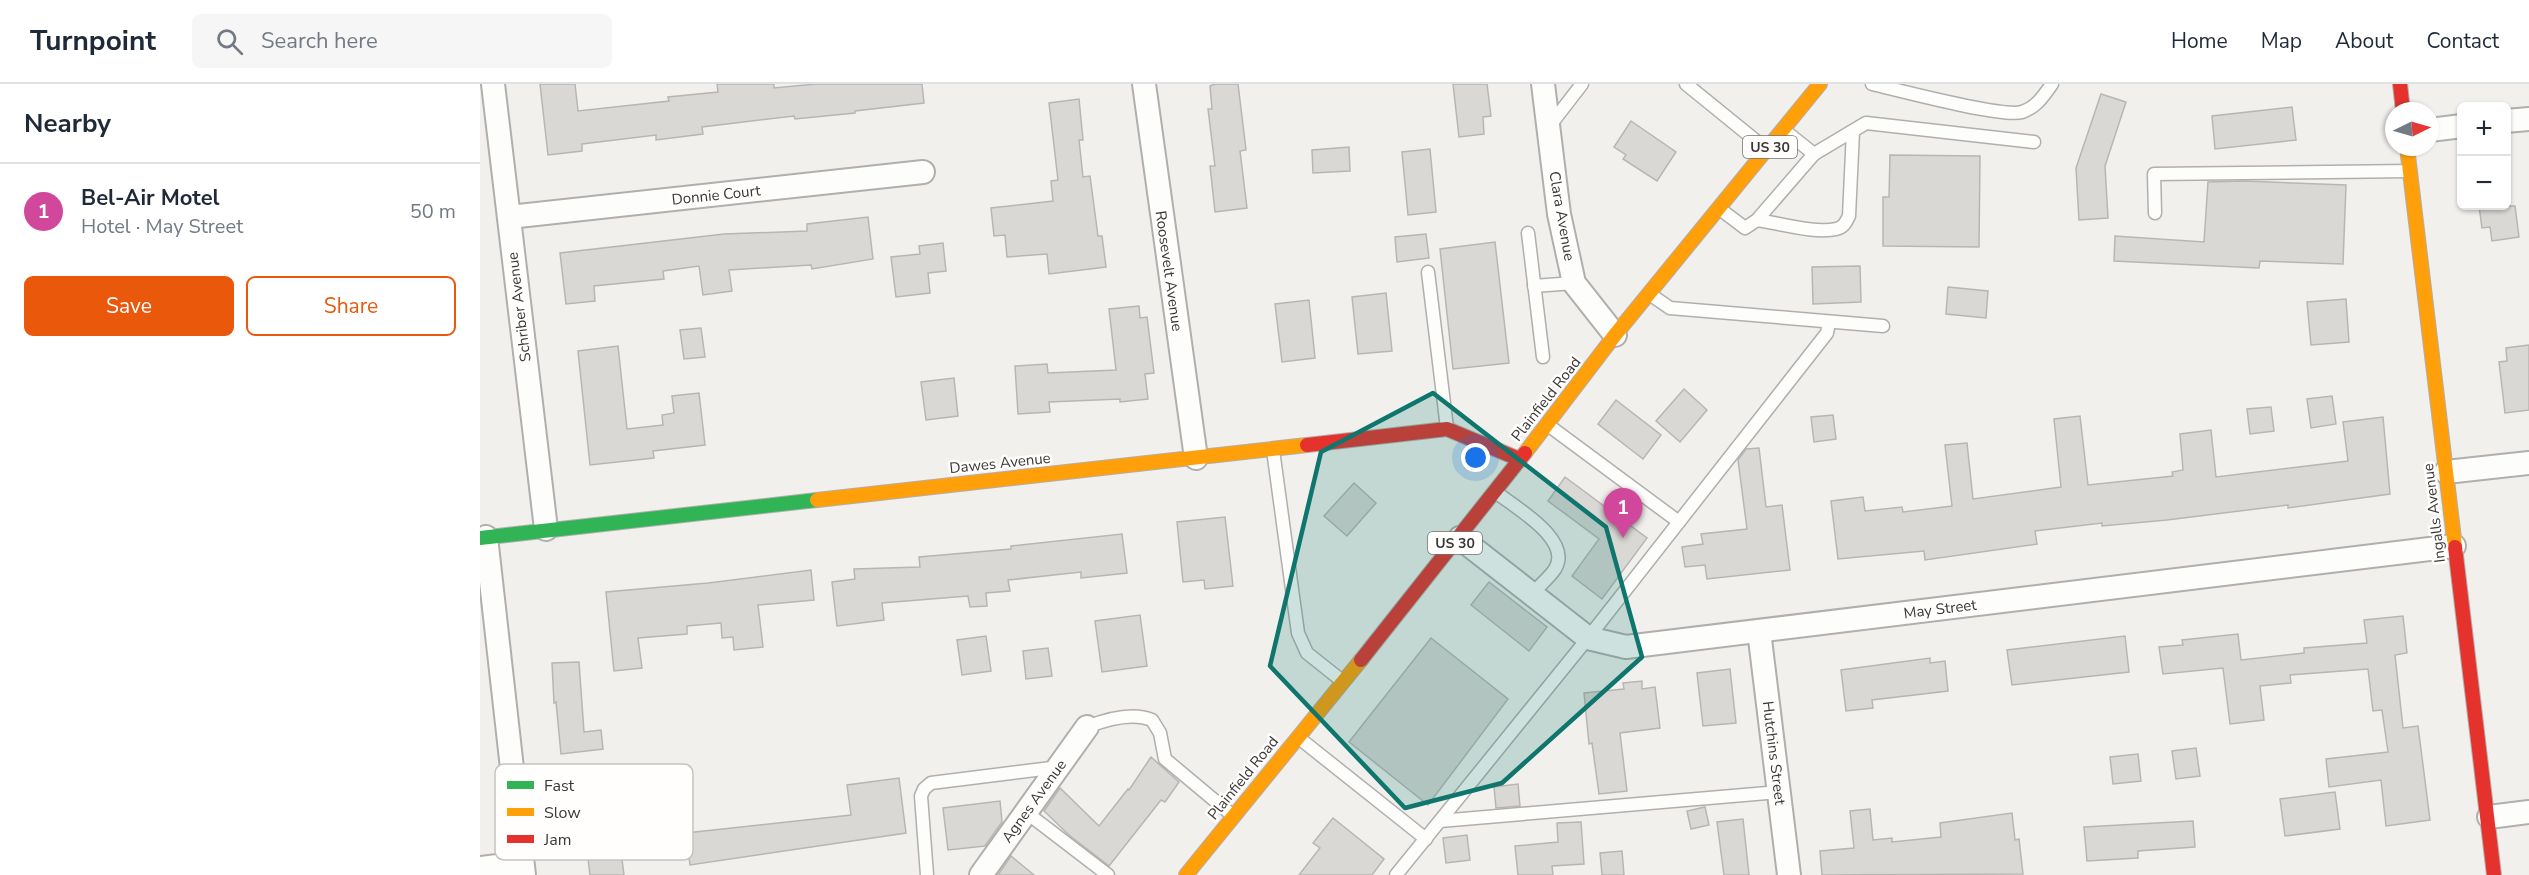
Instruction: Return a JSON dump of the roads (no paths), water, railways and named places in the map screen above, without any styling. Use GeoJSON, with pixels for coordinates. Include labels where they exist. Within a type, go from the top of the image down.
{"type":"FeatureCollection","features":[{"type":"Feature","properties":{"kind":"street","name":"Schriber Avenue"},"geometry":{"type":"LineString","coordinates":[[493,84],[546,529]]}},
{"type":"Feature","properties":{"kind":"street","name":"Roosevelt Avenue"},"geometry":{"type":"LineString","coordinates":[[1144,84],[1196,458]]}},
{"type":"Feature","properties":{"kind":"street","name":"Clara Avenue"},"geometry":{"type":"LineString","coordinates":[[1543,84],[1559,214],[1574,283],[1615,335]]}},
{"type":"Feature","properties":{"kind":"street","name":"Plainfield Road"},"geometry":{"type":"LineString","coordinates":[[1186,875],[1460,538],[1615,335],[1651,295],[1820,84]]}},
{"type":"Feature","properties":{"kind":"street"},"geometry":{"type":"LineString","coordinates":[[2400,84],[2402,102]]}},
{"type":"Feature","properties":{"kind":"street"},"geometry":{"type":"LineString","coordinates":[[2511,121],[2529,119]]}},
{"type":"Feature","properties":{"kind":"street"},"geometry":{"type":"LineString","coordinates":[[2439,129],[2457,127]]}},
{"type":"Feature","properties":{"kind":"street","name":"Ingalls Avenue"},"geometry":{"type":"LineString","coordinates":[[2408,156],[2454,546],[2489,817],[2489,874]]}},
{"type":"Feature","properties":{"kind":"street","name":"Donnie Court"},"geometry":{"type":"LineString","coordinates":[[509,217],[922,172]]}},
{"type":"Feature","properties":{"kind":"street","name":"Dawes Avenue"},"geometry":{"type":"LineString","coordinates":[[483,537],[1447,429],[1519,459]]}},
{"type":"Feature","properties":{"kind":"street"},"geometry":{"type":"LineString","coordinates":[[2446,472],[2529,463]]}},
{"type":"Feature","properties":{"kind":"street"},"geometry":{"type":"LineString","coordinates":[[483,537],[510,764]]}},
{"type":"Feature","properties":{"kind":"street","name":"May Street"},"geometry":{"type":"LineString","coordinates":[[1460,538],[1588,638],[1626,647],[2454,546]]}},
{"type":"Feature","properties":{"kind":"street","name":"Hutchins Street"},"geometry":{"type":"LineString","coordinates":[[1759,631],[1789,875]]}},
{"type":"Feature","properties":{"kind":"street","name":"Agnes Avenue"},"geometry":{"type":"LineString","coordinates":[[981,875],[1087,727]]}},
{"type":"Feature","properties":{"kind":"street"},"geometry":{"type":"LineString","coordinates":[[2489,817],[2529,812]]}},
{"type":"Feature","properties":{"kind":"street"},"geometry":{"type":"LineString","coordinates":[[480,868],[523,869]]}},
{"type":"Feature","properties":{"kind":"lane"},"geometry":{"type":"LineString","coordinates":[[1548,128],[1582,84]]}},
{"type":"Feature","properties":{"kind":"lane"},"geometry":{"type":"LineString","coordinates":[[1686,84],[1767,150]]}},
{"type":"Feature","properties":{"kind":"lane"},"geometry":{"type":"LineString","coordinates":[[1872,84],[1895,86],[1984,109],[2020,113],[2035,106],[2052,84]]}},
{"type":"Feature","properties":{"kind":"lane"},"geometry":{"type":"LineString","coordinates":[[1719,209],[1745,228],[1757,220],[1814,154],[1866,123],[2034,142]]}},
{"type":"Feature","properties":{"kind":"lane"},"geometry":{"type":"LineString","coordinates":[[1783,130],[1814,154]]}},
{"type":"Feature","properties":{"kind":"lane"},"geometry":{"type":"LineString","coordinates":[[1757,220],[1821,229],[1836,229],[1844,225],[1849,216],[1853,131]]}},
{"type":"Feature","properties":{"kind":"lane"},"geometry":{"type":"LineString","coordinates":[[2155,213],[2154,174],[2410,171]]}},
{"type":"Feature","properties":{"kind":"lane"},"geometry":{"type":"LineString","coordinates":[[1528,233],[1543,357]]}},
{"type":"Feature","properties":{"kind":"lane"},"geometry":{"type":"LineString","coordinates":[[1428,272],[1447,429]]}},
{"type":"Feature","properties":{"kind":"lane"},"geometry":{"type":"LineString","coordinates":[[1534,286],[1574,283]]}},
{"type":"Feature","properties":{"kind":"lane"},"geometry":{"type":"LineString","coordinates":[[1651,295],[1670,308],[1883,326]]}},
{"type":"Feature","properties":{"kind":"lane"},"geometry":{"type":"LineString","coordinates":[[1396,875],[1588,638],[1827,333],[1828,322]]}},
{"type":"Feature","properties":{"kind":"lane"},"geometry":{"type":"LineString","coordinates":[[1548,425],[1679,522]]}},
{"type":"Feature","properties":{"kind":"lane"},"geometry":{"type":"LineString","coordinates":[[1273,450],[1298,633],[1307,653],[1343,682]]}},
{"type":"Feature","properties":{"kind":"lane"},"geometry":{"type":"LineString","coordinates":[[1496,492],[1552,536],[1558,553],[1556,568],[1532,594]]}},
{"type":"Feature","properties":{"kind":"lane"},"geometry":{"type":"LineString","coordinates":[[1087,727],[1101,721],[1133,716],[1152,720],[1160,733],[1165,759],[1234,816]]}},
{"type":"Feature","properties":{"kind":"lane"},"geometry":{"type":"LineString","coordinates":[[1298,737],[1426,839]]}},
{"type":"Feature","properties":{"kind":"lane"},"geometry":{"type":"LineString","coordinates":[[927,875],[921,796],[924,789],[931,783],[1060,767]]}},
{"type":"Feature","properties":{"kind":"lane"},"geometry":{"type":"LineString","coordinates":[[1440,821],[1779,792]]}},
{"type":"Feature","properties":{"kind":"lane"},"geometry":{"type":"LineString","coordinates":[[1027,813],[1108,875]]}},
{"type":"Feature","properties":{"kind":"place","name":"Bel-Air Motel"},"geometry":{"type":"Point","coordinates":[1623,538]}}]}
